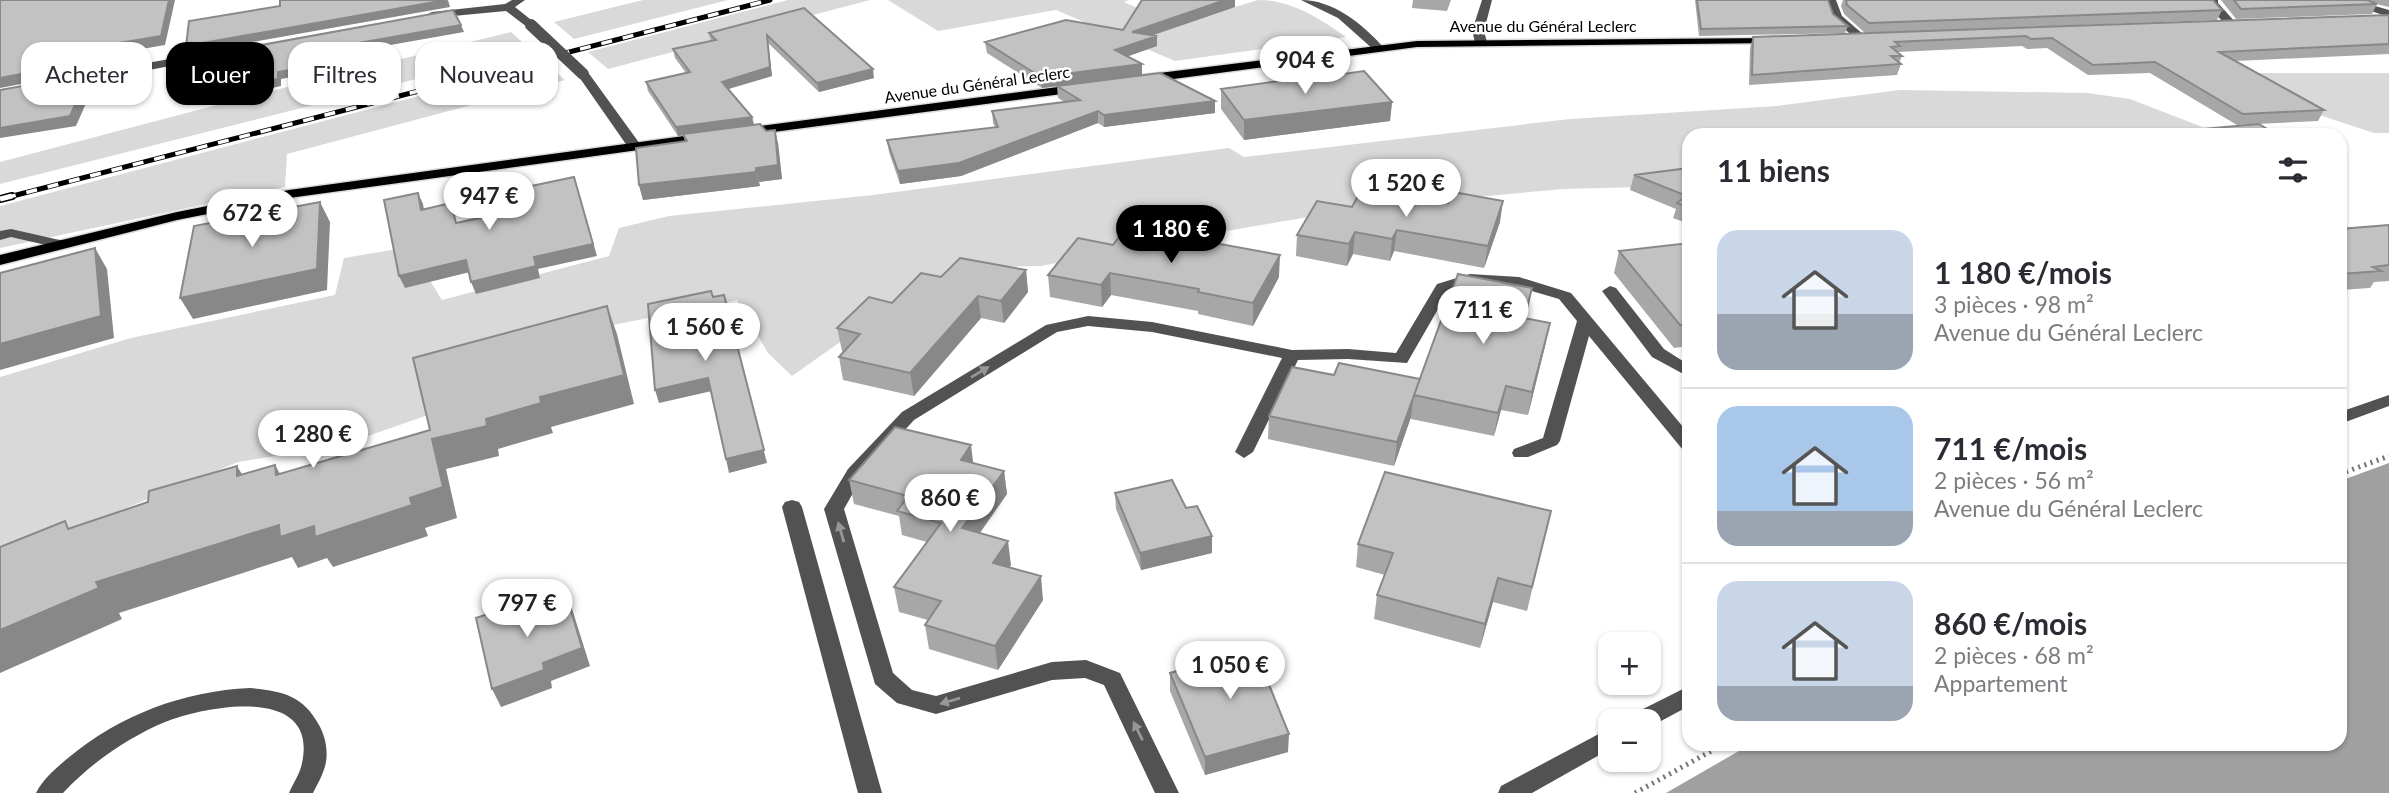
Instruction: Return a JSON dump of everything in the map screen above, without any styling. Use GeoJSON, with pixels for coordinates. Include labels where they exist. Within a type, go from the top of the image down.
{"type":"FeatureCollection","features":[{"type":"Feature","properties":{"kind":"main road"},"geometry":{"type":"LineString","coordinates":[[2362,19],[2389,17]]}},
{"type":"Feature","properties":{"kind":"main road"},"geometry":{"type":"LineString","coordinates":[[2216,23],[2236,22]]}},
{"type":"Feature","properties":{"kind":"main road"},"geometry":{"type":"LineString","coordinates":[[1846,38],[1874,37]]}},
{"type":"Feature","properties":{"kind":"main road","name":"Avenue du Général Leclerc"},"geometry":{"type":"LineString","coordinates":[[1125,82],[1378,48],[1481,42],[1791,40]]}},
{"type":"Feature","properties":{"kind":"main road","name":"Avenue du Général Leclerc"},"geometry":{"type":"LineString","coordinates":[[0,260],[177,216],[289,194],[1098,85]]}},
{"type":"Feature","properties":{"kind":"street"},"geometry":{"type":"LineString","coordinates":[[416,18],[453,5],[508,7],[520,0]]}},
{"type":"Feature","properties":{"kind":"street"},"geometry":{"type":"LineString","coordinates":[[1310,0],[1342,16],[1378,48]]}},
{"type":"Feature","properties":{"kind":"street"},"geometry":{"type":"LineString","coordinates":[[1481,42],[1478,31],[1487,0]]}},
{"type":"Feature","properties":{"kind":"street"},"geometry":{"type":"LineString","coordinates":[[1831,0],[1837,17],[1860,37]]}},
{"type":"Feature","properties":{"kind":"street"},"geometry":{"type":"LineString","coordinates":[[2213,0],[2212,4],[2236,22]]}},
{"type":"Feature","properties":{"kind":"street"},"geometry":{"type":"LineString","coordinates":[[2343,0],[2389,17]]}},
{"type":"Feature","properties":{"kind":"street"},"geometry":{"type":"LineString","coordinates":[[508,7],[583,74],[635,147]]}},
{"type":"Feature","properties":{"kind":"street"},"geometry":{"type":"LineString","coordinates":[[0,236],[11,233],[59,244]]}},
{"type":"Feature","properties":{"kind":"street"},"geometry":{"type":"LineString","coordinates":[[1167,793],[1112,679],[1086,669],[1052,671],[936,705],[905,697],[883,678],[834,509],[855,473],[908,416],[1052,328],[1088,321],[1152,327],[1292,355],[1348,354],[1401,359],[1443,287],[1470,279],[1519,282],[1565,296],[1682,438]]}},
{"type":"Feature","properties":{"kind":"street"},"geometry":{"type":"LineString","coordinates":[[1610,291],[1658,354],[1682,368]]}},
{"type":"Feature","properties":{"kind":"street"},"geometry":{"type":"LineString","coordinates":[[1521,453],[1551,441],[1585,321]]}},
{"type":"Feature","properties":{"kind":"street"},"geometry":{"type":"LineString","coordinates":[[1244,452],[1292,355]]}},
{"type":"Feature","properties":{"kind":"street"},"geometry":{"type":"LineString","coordinates":[[2347,415],[2389,400]]}},
{"type":"Feature","properties":{"kind":"street"},"geometry":{"type":"LineString","coordinates":[[792,507],[870,793]]}},
{"type":"Feature","properties":{"kind":"street"},"geometry":{"type":"LineString","coordinates":[[48,793],[67,771],[111,738],[155,716],[200,701],[240,696],[275,700],[300,713],[313,735],[314,762],[301,793]]}},
{"type":"Feature","properties":{"kind":"street"},"geometry":{"type":"LineString","coordinates":[[1661,710],[1682,699]]}},
{"type":"Feature","properties":{"kind":"street"},"geometry":{"type":"LineString","coordinates":[[1510,793],[1598,745]]}},
{"type":"Feature","properties":{"kind":"path"},"geometry":{"type":"LineString","coordinates":[[2347,471],[2389,456]]}},
{"type":"Feature","properties":{"kind":"path"},"geometry":{"type":"LineString","coordinates":[[1635,793],[1711,751]]}},
{"type":"Feature","properties":{"kind":"shaded area"},"geometry":{"type":"Polygon","coordinates":[[[643,0],[728,0],[574,39],[554,22],[643,0]]]}},
{"type":"Feature","properties":{"kind":"shaded area"},"geometry":{"type":"Polygon","coordinates":[[[788,0],[870,0],[608,69],[588,52],[788,0]]]}},
{"type":"Feature","properties":{"kind":"shaded area"},"geometry":{"type":"Polygon","coordinates":[[[888,0],[1129,0],[1124,2],[1176,25],[1258,0],[1282,3],[1304,11],[1346,37],[1175,61],[1056,10],[938,31],[888,0]]]}},
{"type":"Feature","properties":{"kind":"shaded area"},"geometry":{"type":"Polygon","coordinates":[[[511,32],[522,42],[470,42],[511,32]]]}},
{"type":"Feature","properties":{"kind":"shaded area"},"geometry":{"type":"Polygon","coordinates":[[[415,56],[415,79],[401,83],[401,59],[415,56]]]}},
{"type":"Feature","properties":{"kind":"shaded area"},"geometry":{"type":"Polygon","coordinates":[[[2261,73],[2389,73],[2389,133],[2374,133],[2268,98],[2242,85],[2261,73]]]}},
{"type":"Feature","properties":{"kind":"shaded area"},"geometry":{"type":"Polygon","coordinates":[[[288,87],[288,105],[313,105],[0,184],[0,162],[217,105],[274,105],[274,90],[288,87]]]}},
{"type":"Feature","properties":{"kind":"shaded area"},"geometry":{"type":"Polygon","coordinates":[[[1900,90],[2087,93],[2130,99],[2205,128],[1682,128],[1682,182],[1642,187],[1563,189],[1368,207],[1041,266],[983,267],[843,340],[792,376],[768,353],[737,300],[603,327],[474,399],[342,445],[238,462],[0,560],[0,377],[131,338],[335,295],[344,258],[409,247],[442,300],[609,256],[619,228],[669,216],[873,195],[1229,148],[1244,157],[1570,119],[1777,106],[1900,90]]]}},
{"type":"Feature","properties":{"kind":"shaded area"},"geometry":{"type":"Polygon","coordinates":[[[415,97],[415,105],[471,105],[287,154],[285,187],[0,248],[0,206],[385,105],[401,105],[401,101],[415,97]]]}},
{"type":"Feature","properties":{"kind":"shaded area"},"geometry":{"type":"Polygon","coordinates":[[[2389,463],[2389,793],[1666,793],[1739,751],[2347,751],[2347,478],[2389,463]]]}},
{"type":"Feature","properties":{"kind":"building"},"geometry":{"type":"Polygon","coordinates":[[[0,0],[169,0],[161,36],[126,42],[21,42],[21,74],[0,78],[0,0]]]}},
{"type":"Feature","properties":{"kind":"building"},"geometry":{"type":"Polygon","coordinates":[[[280,0],[446,0],[209,42],[186,42],[189,21],[280,6],[280,0]]]}},
{"type":"Feature","properties":{"kind":"building"},"geometry":{"type":"Polygon","coordinates":[[[1142,0],[1225,0],[1132,32],[1157,36],[1115,50],[1142,64],[1041,77],[985,42],[1066,20],[1123,30],[1142,0]]]}},
{"type":"Feature","properties":{"kind":"building"},"geometry":{"type":"Polygon","coordinates":[[[1697,0],[1828,0],[1833,14],[1848,26],[1701,29],[1697,0]]]}},
{"type":"Feature","properties":{"kind":"building"},"geometry":{"type":"Polygon","coordinates":[[[1846,0],[2213,0],[2222,10],[1869,23],[1847,5],[1846,0]]]}},
{"type":"Feature","properties":{"kind":"building"},"geometry":{"type":"Polygon","coordinates":[[[2234,0],[2367,0],[2377,4],[2241,9],[2234,0]]]}},
{"type":"Feature","properties":{"kind":"building"},"geometry":{"type":"Polygon","coordinates":[[[804,8],[873,69],[817,83],[767,35],[770,67],[722,82],[752,117],[676,127],[646,82],[690,72],[673,49],[716,40],[709,33],[804,8]]]}},
{"type":"Feature","properties":{"kind":"building"},"geometry":{"type":"Polygon","coordinates":[[[453,10],[461,25],[365,42],[288,42],[288,70],[278,72],[278,79],[274,80],[274,43],[453,10]]]}},
{"type":"Feature","properties":{"kind":"building"},"geometry":{"type":"Polygon","coordinates":[[[2389,15],[2389,44],[2219,52],[2324,110],[2243,114],[2155,62],[2093,65],[2052,38],[2031,39],[2026,36],[1895,42],[1900,46],[1891,47],[1902,56],[1891,56],[1901,64],[1752,75],[1753,37],[2389,15]]]}},
{"type":"Feature","properties":{"kind":"building"},"geometry":{"type":"Polygon","coordinates":[[[1364,71],[1392,102],[1244,120],[1221,89],[1293,79],[1295,81],[1364,71]]]}},
{"type":"Feature","properties":{"kind":"building"},"geometry":{"type":"Polygon","coordinates":[[[1160,73],[1215,101],[1104,115],[1098,111],[959,163],[898,171],[887,140],[998,127],[992,111],[1080,100],[1057,86],[1160,73]]]}},
{"type":"Feature","properties":{"kind":"building"},"geometry":{"type":"Polygon","coordinates":[[[21,86],[21,105],[75,105],[70,116],[0,128],[0,90],[21,86]]]}},
{"type":"Feature","properties":{"kind":"building"},"geometry":{"type":"Polygon","coordinates":[[[760,124],[766,131],[775,130],[778,165],[756,168],[756,172],[639,185],[636,148],[687,141],[683,134],[760,124]]]}},
{"type":"Feature","properties":{"kind":"building"},"geometry":{"type":"Polygon","coordinates":[[[2259,124],[2266,128],[2214,128],[2259,124]]]}},
{"type":"Feature","properties":{"kind":"building"},"geometry":{"type":"Polygon","coordinates":[[[1682,169],[1682,194],[1634,175],[1682,169]]]}},
{"type":"Feature","properties":{"kind":"building"},"geometry":{"type":"Polygon","coordinates":[[[574,177],[593,244],[534,257],[536,266],[471,282],[466,260],[399,276],[384,200],[418,193],[421,210],[451,203],[456,223],[522,209],[517,189],[574,177]]]}},
{"type":"Feature","properties":{"kind":"building"},"geometry":{"type":"Polygon","coordinates":[[[1453,192],[1503,201],[1488,246],[1397,230],[1392,239],[1355,232],[1349,244],[1297,235],[1317,201],[1352,207],[1358,196],[1408,205],[1412,197],[1448,203],[1453,192]]]}},
{"type":"Feature","properties":{"kind":"building"},"geometry":{"type":"Polygon","coordinates":[[[320,202],[317,269],[180,298],[194,226],[320,202]]]}},
{"type":"Feature","properties":{"kind":"building"},"geometry":{"type":"Polygon","coordinates":[[[2389,225],[2389,265],[2373,267],[2381,271],[2347,273],[2347,228],[2389,225]]]}},
{"type":"Feature","properties":{"kind":"building"},"geometry":{"type":"Polygon","coordinates":[[[1122,233],[1173,242],[1177,236],[1280,255],[1253,303],[1198,292],[1199,289],[1110,273],[1101,285],[1048,275],[1078,238],[1113,245],[1122,233]]]}},
{"type":"Feature","properties":{"kind":"building"},"geometry":{"type":"Polygon","coordinates":[[[1682,244],[1682,325],[1680,325],[1619,251],[1682,244]]]}},
{"type":"Feature","properties":{"kind":"building"},"geometry":{"type":"Polygon","coordinates":[[[95,248],[101,316],[0,344],[0,273],[95,248]]]}},
{"type":"Feature","properties":{"kind":"building"},"geometry":{"type":"Polygon","coordinates":[[[960,258],[1026,270],[1001,301],[978,296],[910,373],[839,357],[860,334],[837,328],[869,297],[892,303],[921,273],[941,277],[960,258]]]}},
{"type":"Feature","properties":{"kind":"building"},"geometry":{"type":"Polygon","coordinates":[[[1458,274],[1532,288],[1524,318],[1550,323],[1532,392],[1506,386],[1498,413],[1414,395],[1458,274]]]}},
{"type":"Feature","properties":{"kind":"building"},"geometry":{"type":"Polygon","coordinates":[[[711,291],[713,297],[724,295],[764,450],[726,459],[708,378],[655,390],[648,304],[711,291]]]}},
{"type":"Feature","properties":{"kind":"building"},"geometry":{"type":"Polygon","coordinates":[[[607,306],[624,375],[540,397],[541,403],[486,419],[487,426],[432,439],[443,487],[410,498],[412,505],[315,537],[314,526],[280,537],[279,525],[96,582],[99,588],[0,630],[0,547],[65,521],[68,529],[148,502],[149,491],[237,466],[237,476],[275,465],[276,475],[430,430],[413,358],[607,306]]]}},
{"type":"Feature","properties":{"kind":"building"},"geometry":{"type":"Polygon","coordinates":[[[1339,363],[1420,379],[1397,442],[1269,416],[1292,367],[1334,375],[1339,363]]]}},
{"type":"Feature","properties":{"kind":"building"},"geometry":{"type":"Polygon","coordinates":[[[895,427],[971,445],[961,460],[1004,471],[962,528],[1008,541],[993,563],[1041,576],[995,646],[925,625],[941,601],[894,587],[941,523],[897,511],[908,496],[849,480],[895,427]]]}},
{"type":"Feature","properties":{"kind":"building"},"geometry":{"type":"Polygon","coordinates":[[[1385,472],[1551,511],[1532,587],[1498,578],[1485,624],[1377,595],[1393,553],[1358,544],[1385,472]]]}},
{"type":"Feature","properties":{"kind":"building"},"geometry":{"type":"Polygon","coordinates":[[[1172,480],[1186,508],[1197,506],[1212,536],[1140,553],[1115,493],[1172,480]]]}},
{"type":"Feature","properties":{"kind":"building"},"geometry":{"type":"Polygon","coordinates":[[[566,594],[582,648],[543,663],[544,670],[492,689],[476,618],[512,606],[513,612],[566,594]]]}},
{"type":"Feature","properties":{"kind":"building"},"geometry":{"type":"Polygon","coordinates":[[[1252,643],[1289,734],[1205,757],[1170,673],[1210,662],[1207,655],[1252,643]]]}},
{"type":"Feature","properties":{"kind":"railway"},"geometry":{"type":"LineString","coordinates":[[5,198],[770,0]]}},
{"type":"Feature","properties":{"kind":"railway"},"geometry":{"type":"LineString","coordinates":[[0,199],[12,196]]}}]}
